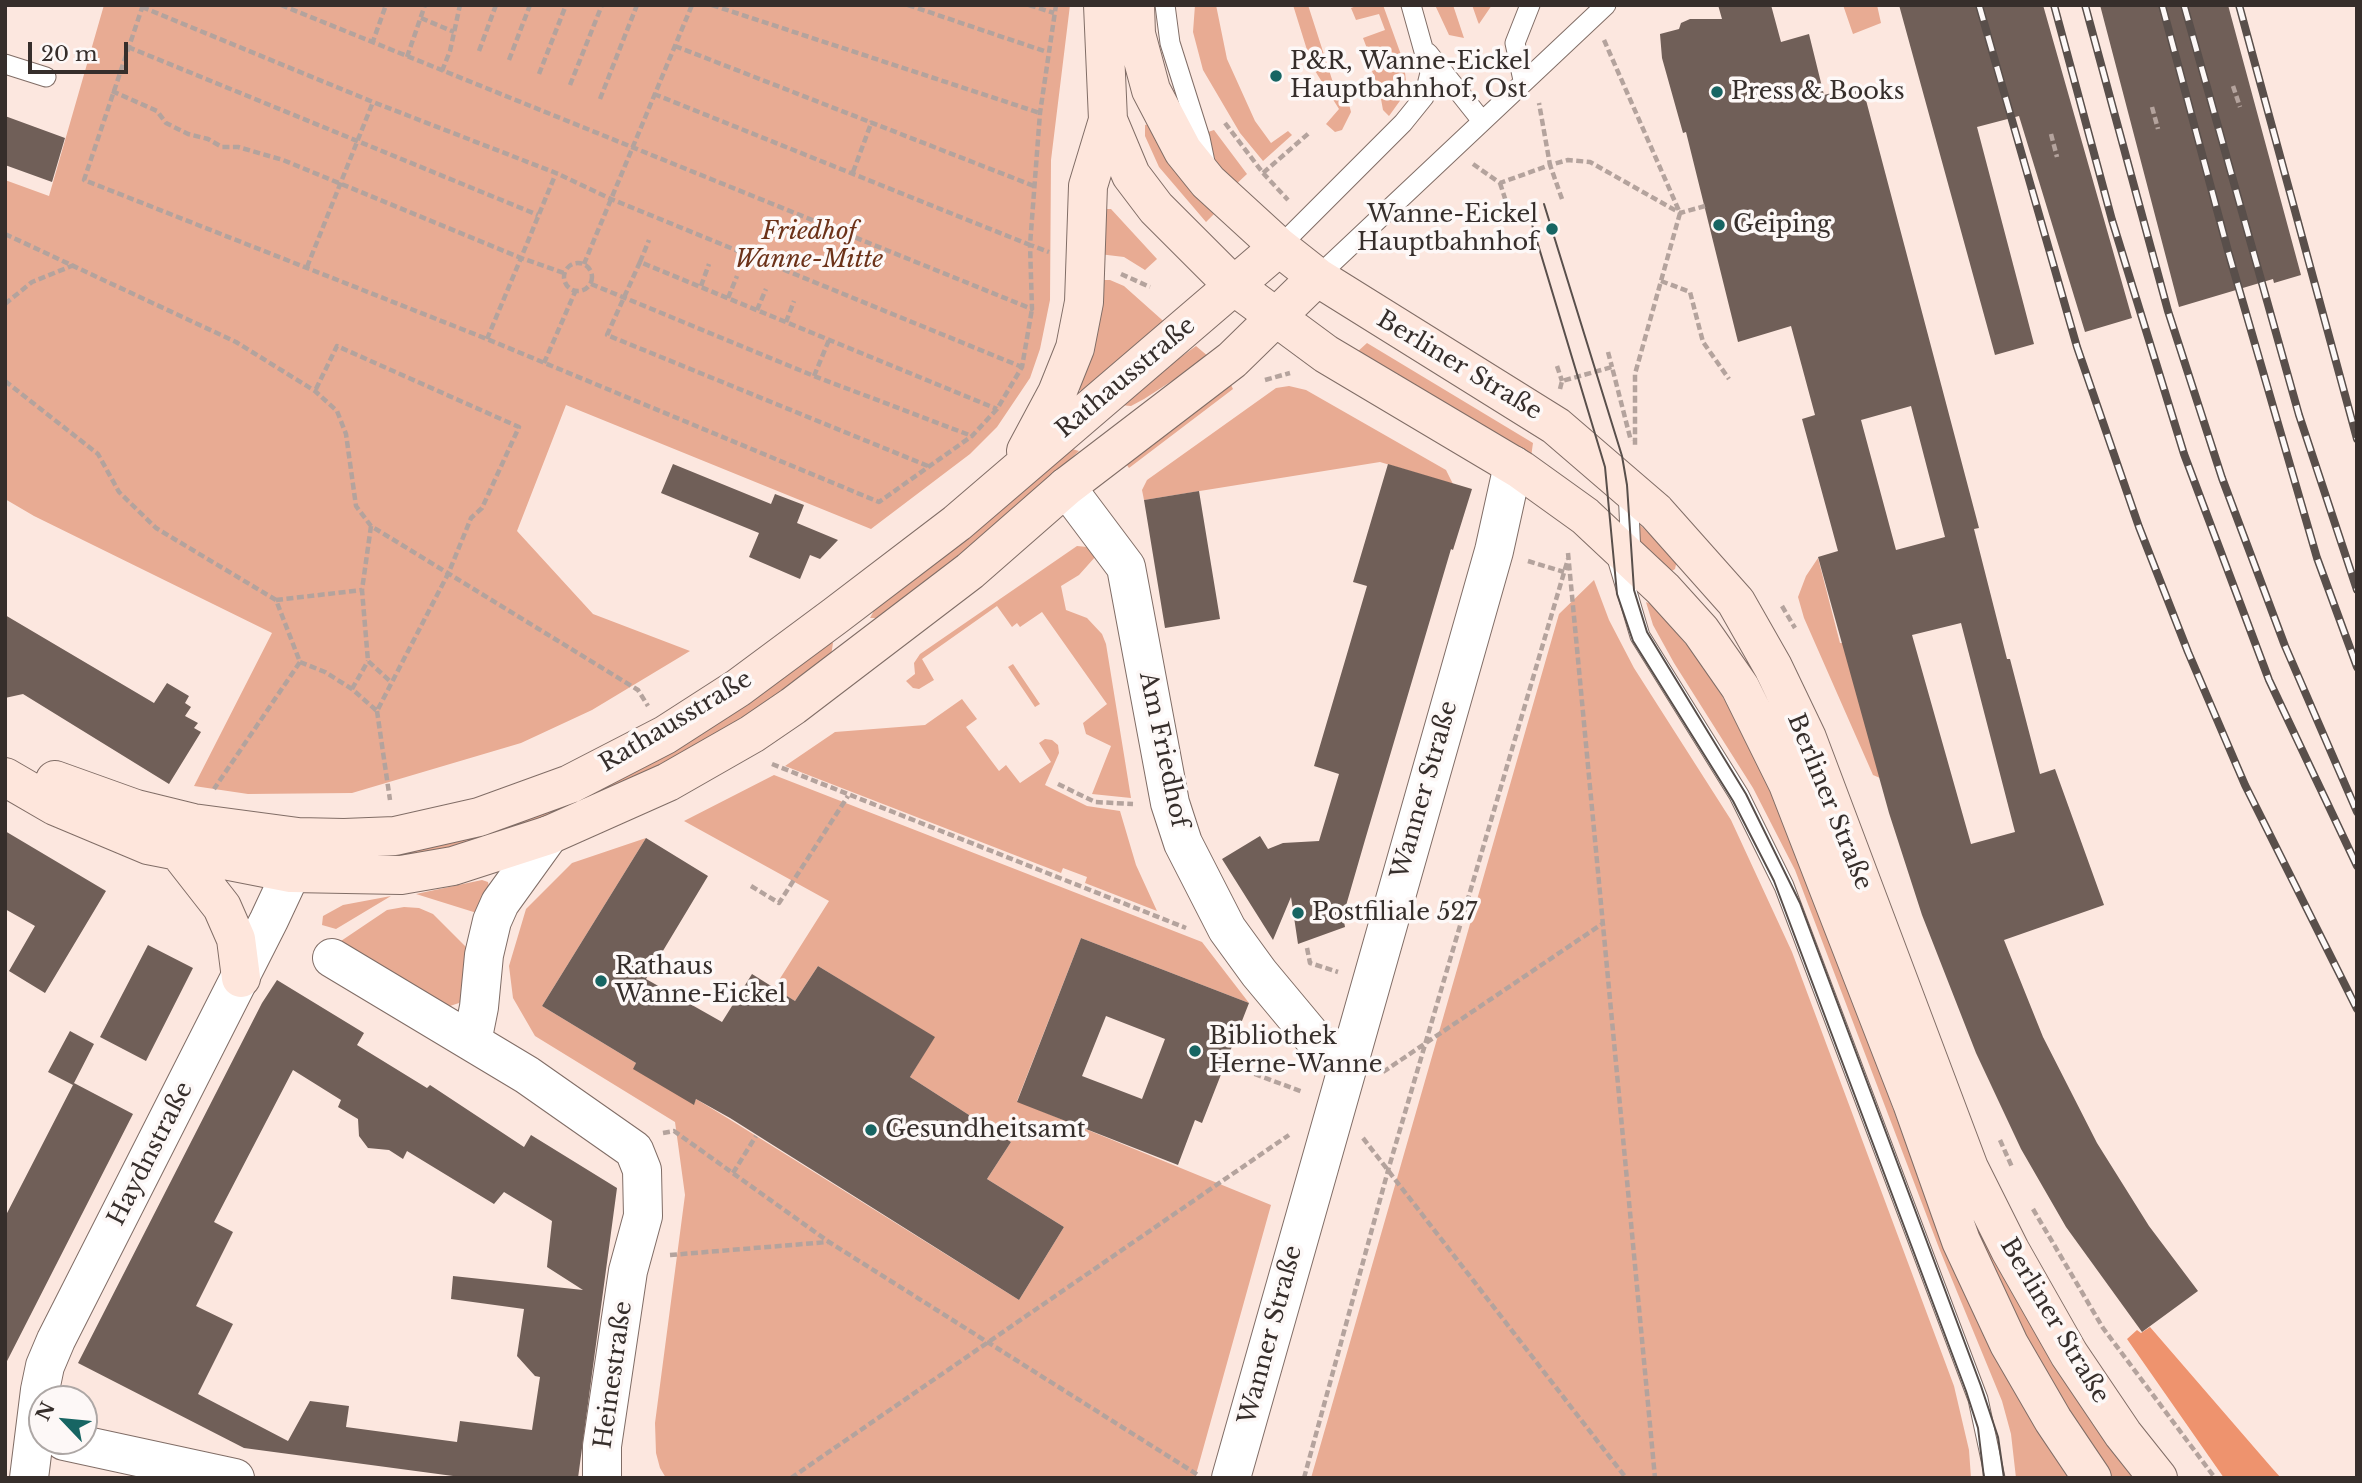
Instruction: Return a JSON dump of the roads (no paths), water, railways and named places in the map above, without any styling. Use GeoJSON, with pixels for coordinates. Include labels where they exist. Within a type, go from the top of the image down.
{"type":"FeatureCollection","features":[{"type":"Feature","properties":{"kind":"main road","name":"Berliner Straße"},"geometry":{"type":"LineString","coordinates":[[1103,5],[1108,120],[1131,175],[1148,197],[1234,286],[1277,318],[1339,363],[1546,486],[1623,564],[1702,631],[1740,687],[1788,784],[1912,1103],[1961,1241],[2009,1344],[2053,1420],[2092,1478]]}},
{"type":"Feature","properties":{"kind":"main road","name":"Berliner Straße"},"geometry":{"type":"LineString","coordinates":[[1135,5],[1136,34],[1151,90],[1183,151],[1208,182],[1279,247],[1317,277],[1556,426],[1627,485],[1689,547],[1736,603],[1773,667],[1807,738],[1969,1167],[2010,1250],[2069,1354],[2123,1434],[2158,1478]]}},
{"type":"Feature","properties":{"kind":"main road"},"geometry":{"type":"LineString","coordinates":[[1017,469],[1057,393],[1075,348],[1084,302],[1088,186],[1108,120]]}},
{"type":"Feature","properties":{"kind":"main road"},"geometry":{"type":"LineString","coordinates":[[1234,286],[1279,247]]}},
{"type":"Feature","properties":{"kind":"main road"},"geometry":{"type":"LineString","coordinates":[[1277,318],[1317,277]]}},
{"type":"Feature","properties":{"kind":"main road","name":"Rathausstraße"},"geometry":{"type":"LineString","coordinates":[[294,855],[479,817],[570,783],[665,735],[738,688],[957,523],[1234,286]]}},
{"type":"Feature","properties":{"kind":"main road","name":"Rathausstraße"},"geometry":{"type":"LineString","coordinates":[[5,755],[186,837],[401,875],[453,866],[549,835],[668,782],[752,734],[970,571],[1066,487],[1232,360],[1277,318]]}},
{"type":"Feature","properties":{"kind":"main road"},"geometry":{"type":"LineString","coordinates":[[835,616],[861,655]]}},
{"type":"Feature","properties":{"kind":"main road","name":"Rathausstraße"},"geometry":{"type":"LineString","coordinates":[[5,778],[55,806],[148,845],[186,837]]}},
{"type":"Feature","properties":{"kind":"main road"},"geometry":{"type":"LineString","coordinates":[[186,837],[236,939],[241,978]]}},
{"type":"Feature","properties":{"kind":"street","name":"Wanner Straße"},"geometry":{"type":"LineString","coordinates":[[1231,1478],[1322,1099],[1364,1064],[1514,465]]}},
{"type":"Feature","properties":{"kind":"street","name":"Am Friedhof"},"geometry":{"type":"LineString","coordinates":[[1066,487],[1126,567],[1170,803],[1183,843],[1227,929],[1259,973],[1319,1045],[1364,1064]]}},
{"type":"Feature","properties":{"kind":"street"},"geometry":{"type":"LineString","coordinates":[[332,958],[472,1042],[479,1007],[484,955],[492,921],[500,903],[549,835]]}},
{"type":"Feature","properties":{"kind":"street","name":"Haydnstraße"},"geometry":{"type":"LineString","coordinates":[[43,1385],[45,1366],[56,1340],[241,978],[294,855]]}},
{"type":"Feature","properties":{"kind":"street","name":"Heinestraße"},"geometry":{"type":"LineString","coordinates":[[472,1042],[527,1075],[634,1150],[642,1170],[644,1194],[602,1446],[602,1478]]}},
{"type":"Feature","properties":{"kind":"street"},"geometry":{"type":"LineString","coordinates":[[98,1451],[234,1478]]}},
{"type":"Feature","properties":{"kind":"street","name":"Haydnstraße"},"geometry":{"type":"LineString","coordinates":[[29,1478],[33,1455]]}},
{"type":"Feature","properties":{"kind":"lane"},"geometry":{"type":"LineString","coordinates":[[1165,5],[1170,43],[1200,138],[1208,182]]}},
{"type":"Feature","properties":{"kind":"lane"},"geometry":{"type":"LineString","coordinates":[[1279,247],[1403,123],[1424,97],[1430,73],[1410,5]]}},
{"type":"Feature","properties":{"kind":"lane"},"geometry":{"type":"LineString","coordinates":[[1524,80],[1515,43],[1530,5]]}},
{"type":"Feature","properties":{"kind":"lane"},"geometry":{"type":"LineString","coordinates":[[1317,277],[1606,5]]}},
{"type":"Feature","properties":{"kind":"lane"},"geometry":{"type":"LineString","coordinates":[[1425,49],[1482,121]]}},
{"type":"Feature","properties":{"kind":"lane"},"geometry":{"type":"LineString","coordinates":[[5,64],[46,77]]}},
{"type":"Feature","properties":{"kind":"lane"},"geometry":{"type":"LineString","coordinates":[[1627,485],[1623,564],[1640,636],[1738,795],[1784,886],[1978,1399],[1995,1478]]}},
{"type":"Feature","properties":{"kind":"tram line"},"geometry":{"type":"LineString","coordinates":[[1544,204],[1622,456],[1627,485],[1634,590],[1647,632],[1746,794],[1800,903],[1981,1386],[1998,1437],[2004,1478]]}},
{"type":"Feature","properties":{"kind":"tram line"},"geometry":{"type":"LineString","coordinates":[[1527,208],[1605,467],[1617,594],[1633,641],[1733,801],[1774,881],[1966,1391],[1978,1428],[1984,1478]]}},
{"type":"Feature","properties":{"kind":"railway"},"geometry":{"type":"LineString","coordinates":[[1979,5],[2077,347],[2139,527],[2188,652],[2245,785],[2357,1009]]}},
{"type":"Feature","properties":{"kind":"railway"},"geometry":{"type":"LineString","coordinates":[[2054,5],[2112,220],[2184,454],[2269,680],[2357,866]]}},
{"type":"Feature","properties":{"kind":"railway"},"geometry":{"type":"LineString","coordinates":[[2085,5],[2168,311],[2222,478],[2285,646],[2357,812]]}},
{"type":"Feature","properties":{"kind":"railway"},"geometry":{"type":"LineString","coordinates":[[2162,5],[2228,251],[2317,558],[2357,667]]}},
{"type":"Feature","properties":{"kind":"railway"},"geometry":{"type":"LineString","coordinates":[[2184,5],[2299,415],[2357,590]]}},
{"type":"Feature","properties":{"kind":"railway"},"geometry":{"type":"LineString","coordinates":[[2239,5],[2357,439]]}},
{"type":"Feature","properties":{"kind":"place","name":"P&R, Wanne-Eickel Hauptbahnhof, Ost"},"geometry":{"type":"Point","coordinates":[1276,76]}},
{"type":"Feature","properties":{"kind":"place","name":"Press & Books"},"geometry":{"type":"Point","coordinates":[1717,92]}},
{"type":"Feature","properties":{"kind":"place","name":"Geiping"},"geometry":{"type":"Point","coordinates":[1719,225]}},
{"type":"Feature","properties":{"kind":"place","name":"Wanne-Eickel Hauptbahnhof"},"geometry":{"type":"Point","coordinates":[1552,229]}},
{"type":"Feature","properties":{"kind":"place","name":"Postfiliale 527"},"geometry":{"type":"Point","coordinates":[1298,913]}},
{"type":"Feature","properties":{"kind":"place","name":"Rathaus Wanne-Eickel"},"geometry":{"type":"Point","coordinates":[601,981]}},
{"type":"Feature","properties":{"kind":"place","name":"Bibliothek Herne-Wanne"},"geometry":{"type":"Point","coordinates":[1195,1051]}},
{"type":"Feature","properties":{"kind":"place","name":"Gesundheitsamt"},"geometry":{"type":"Point","coordinates":[871,1130]}},
{"type":"Feature","properties":{"kind":"park label","name":"Friedhof Wanne-Mitte"},"geometry":{"type":"Point","coordinates":[809,246]}}]}
